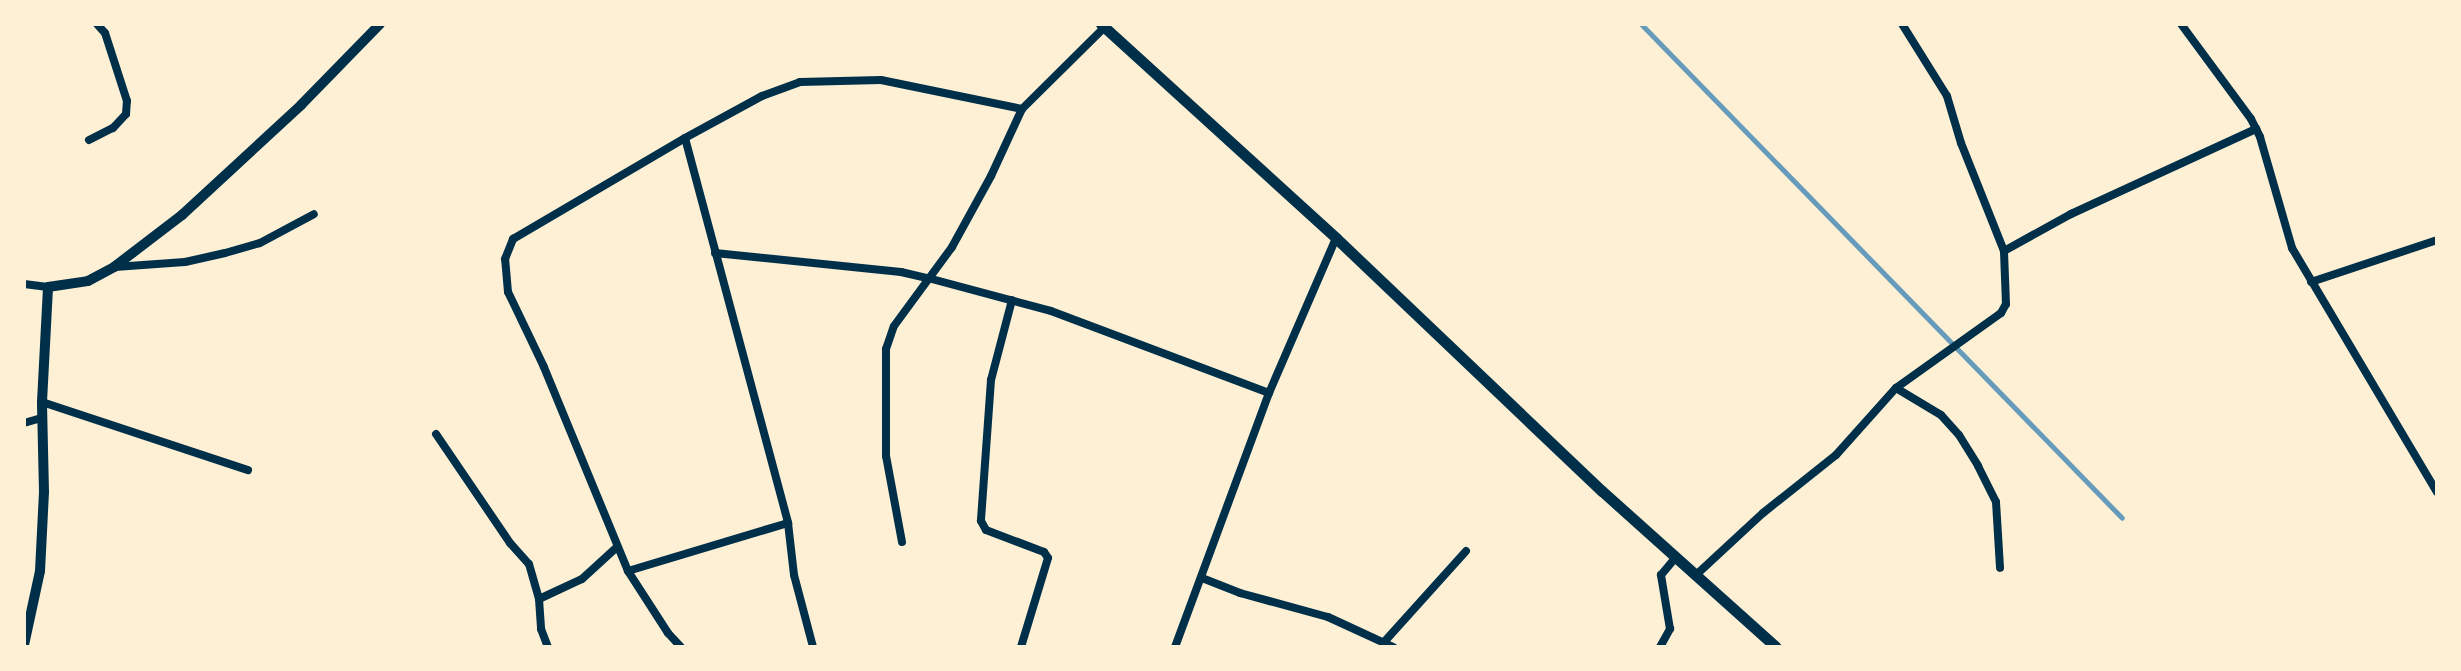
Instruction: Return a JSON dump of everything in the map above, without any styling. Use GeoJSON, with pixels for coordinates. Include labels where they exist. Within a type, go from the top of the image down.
{"type":"FeatureCollection","features":[{"type":"Feature","properties":{"kind":"main road"},"geometry":{"type":"LineString","coordinates":[[1103,26],[1776,647]]}},
{"type":"Feature","properties":{"kind":"street"},"geometry":{"type":"LineString","coordinates":[[89,140],[113,128],[126,114],[127,101],[105,33],[97,24]]}},
{"type":"Feature","properties":{"kind":"street"},"geometry":{"type":"LineString","coordinates":[[24,284],[48,287],[88,281],[114,267],[182,215],[301,105],[380,24]]}},
{"type":"Feature","properties":{"kind":"street"},"geometry":{"type":"LineString","coordinates":[[1696,575],[1763,513],[1836,455],[1896,388],[2001,313],[2008,291],[2004,251],[1961,143],[1947,96],[1902,24]]}},
{"type":"Feature","properties":{"kind":"street"},"geometry":{"type":"LineString","coordinates":[[2181,24],[2256,129],[2292,248],[2437,492]]}},
{"type":"Feature","properties":{"kind":"street"},"geometry":{"type":"LineString","coordinates":[[902,542],[886,456],[886,349],[894,326],[952,247],[991,176],[1022,109],[1103,26]]}},
{"type":"Feature","properties":{"kind":"street"},"geometry":{"type":"LineString","coordinates":[[681,647],[668,633],[628,571],[544,367],[508,292],[505,259],[513,239],[685,138],[762,96],[800,82],[881,80],[1022,109]]}},
{"type":"Feature","properties":{"kind":"street"},"geometry":{"type":"LineString","coordinates":[[2004,251],[2071,214],[2256,129]]}},
{"type":"Feature","properties":{"kind":"street"},"geometry":{"type":"LineString","coordinates":[[685,138],[788,523],[794,575],[813,647]]}},
{"type":"Feature","properties":{"kind":"street"},"geometry":{"type":"LineString","coordinates":[[114,267],[185,262],[225,253],[260,243],[314,214]]}},
{"type":"Feature","properties":{"kind":"street"},"geometry":{"type":"LineString","coordinates":[[1175,647],[1269,393],[1336,238]]}},
{"type":"Feature","properties":{"kind":"street"},"geometry":{"type":"LineString","coordinates":[[2311,282],[2437,240]]}},
{"type":"Feature","properties":{"kind":"street"},"geometry":{"type":"LineString","coordinates":[[715,253],[901,272],[928,278],[1051,311],[1269,393]]}},
{"type":"Feature","properties":{"kind":"street"},"geometry":{"type":"LineString","coordinates":[[24,645],[40,571],[44,492],[42,402],[48,287]]}},
{"type":"Feature","properties":{"kind":"street"},"geometry":{"type":"LineString","coordinates":[[1012,300],[991,380],[981,521],[986,530],[1044,552],[1048,558],[1049,564],[1021,647]]}},
{"type":"Feature","properties":{"kind":"street"},"geometry":{"type":"LineString","coordinates":[[1896,388],[1941,415],[1959,435],[1978,466],[1996,502],[2000,568]]}},
{"type":"Feature","properties":{"kind":"street"},"geometry":{"type":"LineString","coordinates":[[42,402],[248,470]]}},
{"type":"Feature","properties":{"kind":"street"},"geometry":{"type":"LineString","coordinates":[[24,423],[42,418]]}},
{"type":"Feature","properties":{"kind":"street"},"geometry":{"type":"LineString","coordinates":[[436,434],[510,543],[529,564],[539,599],[541,629],[548,647]]}},
{"type":"Feature","properties":{"kind":"street"},"geometry":{"type":"LineString","coordinates":[[628,571],[788,523]]}},
{"type":"Feature","properties":{"kind":"street"},"geometry":{"type":"LineString","coordinates":[[539,599],[582,579],[617,547]]}},
{"type":"Feature","properties":{"kind":"street"},"geometry":{"type":"LineString","coordinates":[[1202,578],[1240,593],[1288,603],[1389,644],[1466,551]]}},
{"type":"Feature","properties":{"kind":"street"},"geometry":{"type":"LineString","coordinates":[[1660,647],[1670,629],[1661,575],[1676,557]]}},
{"type":"Feature","properties":{"kind":"waterway"},"geometry":{"type":"LineString","coordinates":[[1641,24],[2122,518]]}}]}
